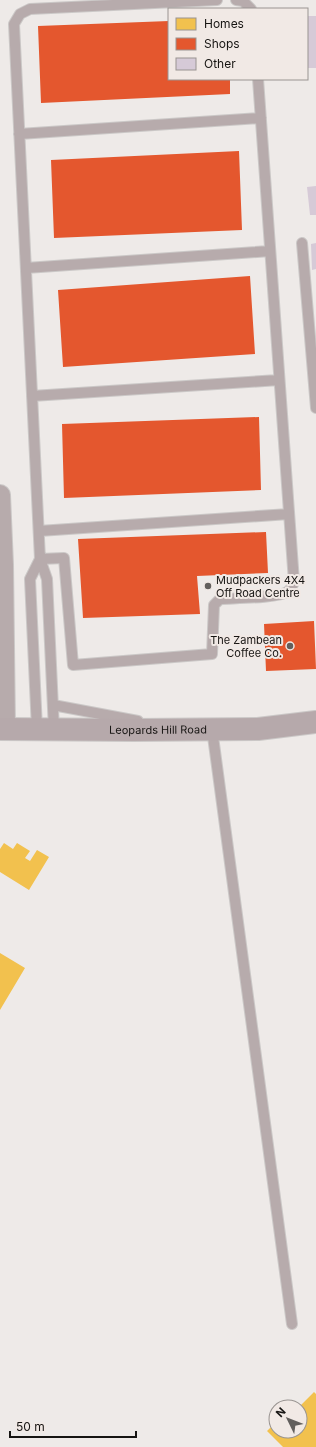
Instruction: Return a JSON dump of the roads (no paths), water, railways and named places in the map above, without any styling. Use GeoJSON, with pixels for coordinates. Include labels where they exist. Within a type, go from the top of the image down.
{"type":"FeatureCollection","features":[{"type":"Feature","properties":{"kind":"main road","name":"Leopards Hill Road"},"geometry":{"type":"LineString","coordinates":[[2,729],[258,729],[316,722]]}},
{"type":"Feature","properties":{"kind":"street"},"geometry":{"type":"LineString","coordinates":[[0,495],[3,565],[2,729]]}},
{"type":"Feature","properties":{"kind":"lane"},"geometry":{"type":"LineString","coordinates":[[46,729],[53,705],[47,579],[40,559],[14,24],[20,14],[30,9],[217,0]]}},
{"type":"Feature","properties":{"kind":"lane"},"geometry":{"type":"LineString","coordinates":[[236,0],[243,1],[250,8]]}},
{"type":"Feature","properties":{"kind":"lane"},"geometry":{"type":"LineString","coordinates":[[40,559],[64,558],[73,665],[212,654],[214,605],[216,602],[220,599],[275,595],[286,593],[291,589],[294,582],[258,80]]}},
{"type":"Feature","properties":{"kind":"lane"},"geometry":{"type":"LineString","coordinates":[[19,134],[261,118]]}},
{"type":"Feature","properties":{"kind":"lane"},"geometry":{"type":"LineString","coordinates":[[302,243],[316,408]]}},
{"type":"Feature","properties":{"kind":"lane"},"geometry":{"type":"LineString","coordinates":[[26,268],[270,251]]}},
{"type":"Feature","properties":{"kind":"lane"},"geometry":{"type":"LineString","coordinates":[[32,396],[279,380]]}},
{"type":"Feature","properties":{"kind":"lane"},"geometry":{"type":"LineString","coordinates":[[39,531],[289,514]]}},
{"type":"Feature","properties":{"kind":"lane"},"geometry":{"type":"LineString","coordinates":[[40,559],[30,579],[46,729]]}},
{"type":"Feature","properties":{"kind":"lane"},"geometry":{"type":"LineString","coordinates":[[53,705],[179,730]]}},
{"type":"Feature","properties":{"kind":"lane"},"geometry":{"type":"LineString","coordinates":[[212,729],[292,1324]]}},
{"type":"Feature","properties":{"kind":"place","name":"Mudpackers 4X4 Off Road Centre"},"geometry":{"type":"Point","coordinates":[208,586]}},
{"type":"Feature","properties":{"kind":"place","name":"The Zambean Coffee Co."},"geometry":{"type":"Point","coordinates":[290,646]}}]}
